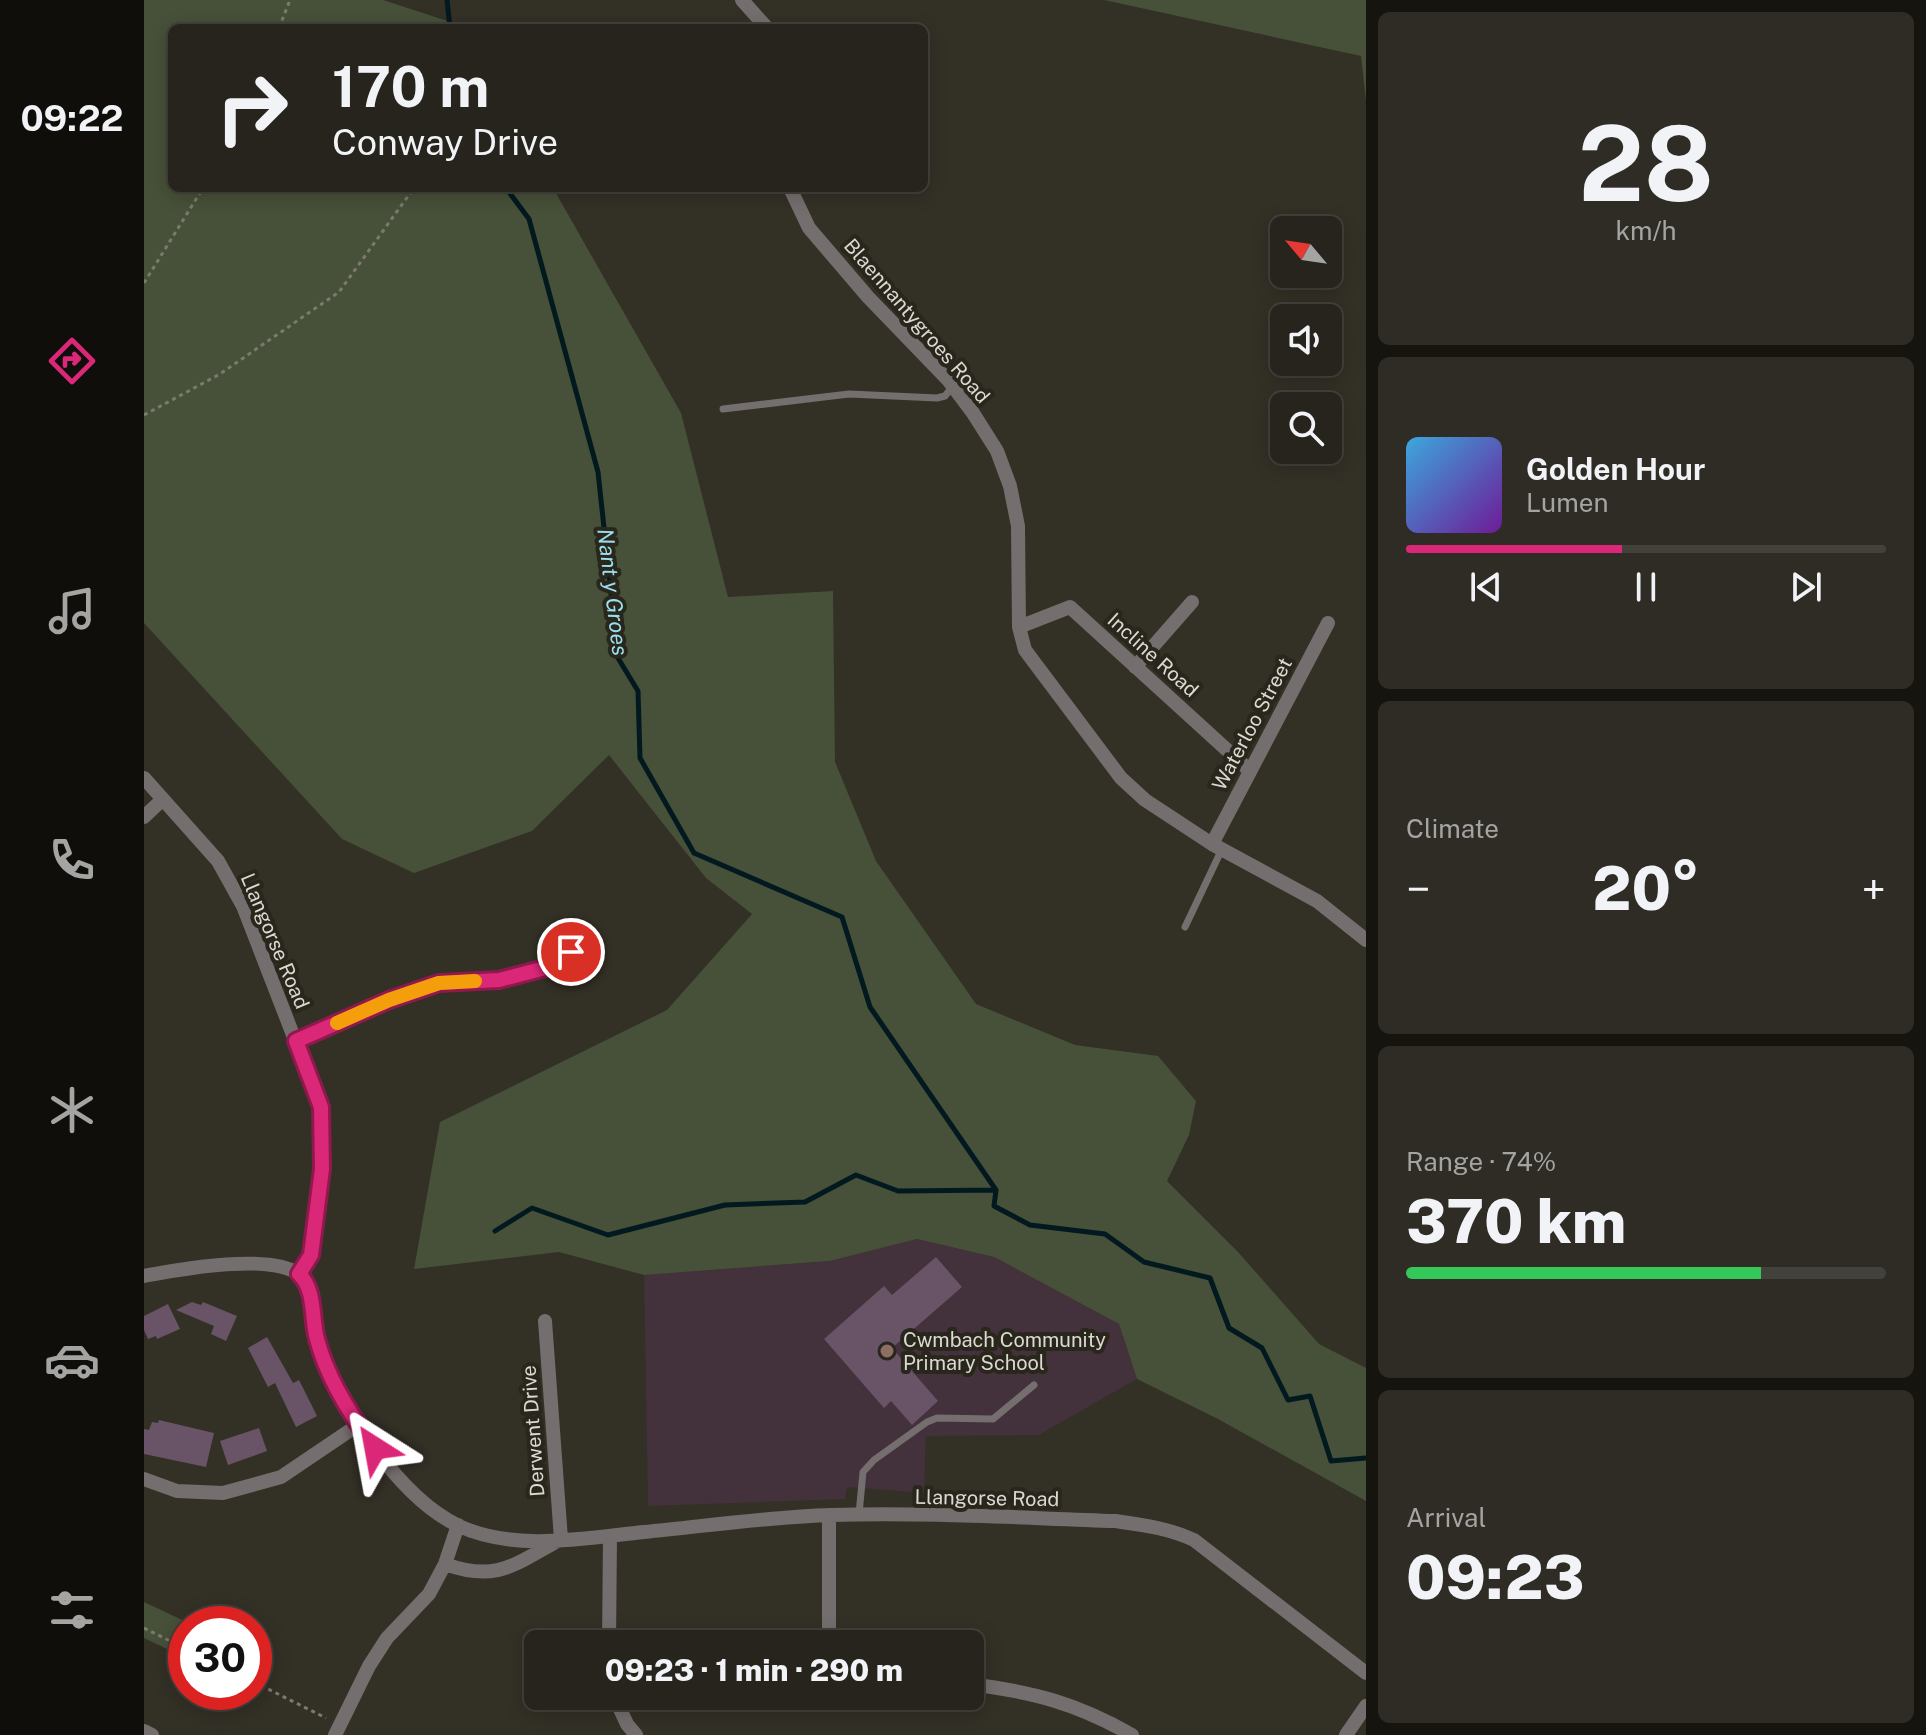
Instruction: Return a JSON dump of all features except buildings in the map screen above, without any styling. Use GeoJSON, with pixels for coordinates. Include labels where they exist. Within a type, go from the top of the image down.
{"type":"FeatureCollection","features":[{"type":"Feature","properties":{"kind":"street"},"geometry":{"type":"LineString","coordinates":[[742,0],[763,24]]}},
{"type":"Feature","properties":{"kind":"street","name":"Blaennantygroes Road"},"geometry":{"type":"LineString","coordinates":[[792,192],[809,228],[868,297],[953,386],[997,451],[1010,486],[1018,526],[1019,627],[1025,650],[1121,778],[1145,800],[1217,847],[1317,901],[1366,940]]}},
{"type":"Feature","properties":{"kind":"street"},"geometry":{"type":"LineString","coordinates":[[1135,667],[1192,602]]}},
{"type":"Feature","properties":{"kind":"street","name":"Incline Road"},"geometry":{"type":"LineString","coordinates":[[1019,627],[1070,607],[1249,770]]}},
{"type":"Feature","properties":{"kind":"street","name":"Waterloo Street"},"geometry":{"type":"LineString","coordinates":[[1217,847],[1249,770],[1328,623]]}},
{"type":"Feature","properties":{"kind":"street","name":"Llangorse Road"},"geometry":{"type":"LineString","coordinates":[[144,778],[218,861],[243,906],[321,1107],[320,1183],[311,1255],[299,1274],[307,1282],[317,1339],[333,1380],[358,1425],[393,1472],[438,1512],[458,1525],[507,1539],[530,1541],[829,1515],[1115,1521],[1175,1532],[1194,1540],[1366,1673]]}},
{"type":"Feature","properties":{"kind":"street"},"geometry":{"type":"LineString","coordinates":[[144,817],[163,799]]}},
{"type":"Feature","properties":{"kind":"street"},"geometry":{"type":"LineString","coordinates":[[296,1041],[389,1000],[439,983],[499,980],[549,967],[593,938]]}},
{"type":"Feature","properties":{"kind":"street"},"geometry":{"type":"LineString","coordinates":[[144,1276],[217,1265],[272,1265],[299,1274]]}},
{"type":"Feature","properties":{"kind":"street","name":"Derwent Drive"},"geometry":{"type":"LineString","coordinates":[[545,1321],[561,1539]]}},
{"type":"Feature","properties":{"kind":"street"},"geometry":{"type":"LineString","coordinates":[[144,1479],[177,1491],[223,1493],[281,1477],[358,1425]]}},
{"type":"Feature","properties":{"kind":"street"},"geometry":{"type":"LineString","coordinates":[[829,1515],[829,1630]]}},
{"type":"Feature","properties":{"kind":"street"},"geometry":{"type":"LineString","coordinates":[[337,1730],[369,1666],[387,1638],[429,1594],[445,1564],[458,1525]]}},
{"type":"Feature","properties":{"kind":"street"},"geometry":{"type":"LineString","coordinates":[[609,1630],[610,1536]]}},
{"type":"Feature","properties":{"kind":"street","name":"Llangorse Road"},"geometry":{"type":"LineString","coordinates":[[445,1564],[488,1574],[561,1539]]}},
{"type":"Feature","properties":{"kind":"street"},"geometry":{"type":"LineString","coordinates":[[984,1686],[1070,1704],[1132,1735]]}},
{"type":"Feature","properties":{"kind":"street"},"geometry":{"type":"LineString","coordinates":[[1346,1735],[1366,1706]]}},
{"type":"Feature","properties":{"kind":"street"},"geometry":{"type":"LineString","coordinates":[[620,1710],[636,1735]]}},
{"type":"Feature","properties":{"kind":"street"},"geometry":{"type":"LineString","coordinates":[[144,1731],[152,1735]]}},
{"type":"Feature","properties":{"kind":"lane"},"geometry":{"type":"LineString","coordinates":[[723,409],[849,394],[937,398],[945,396],[953,386]]}},
{"type":"Feature","properties":{"kind":"lane"},"geometry":{"type":"LineString","coordinates":[[1185,927],[1217,847]]}},
{"type":"Feature","properties":{"kind":"lane"},"geometry":{"type":"LineString","coordinates":[[859,1514],[863,1472],[874,1460],[937,1418],[993,1419],[1034,1385]]}},
{"type":"Feature","properties":{"kind":"path"},"geometry":{"type":"LineString","coordinates":[[281,24],[290,0]]}},
{"type":"Feature","properties":{"kind":"path"},"geometry":{"type":"LineString","coordinates":[[144,283],[201,192]]}},
{"type":"Feature","properties":{"kind":"path"},"geometry":{"type":"LineString","coordinates":[[144,415],[220,374],[339,292],[411,192]]}},
{"type":"Feature","properties":{"kind":"path"},"geometry":{"type":"LineString","coordinates":[[144,1628],[168,1640]]}},
{"type":"Feature","properties":{"kind":"path"},"geometry":{"type":"LineString","coordinates":[[272,1692],[337,1730]]}},
{"type":"Feature","properties":{"kind":"shaded area","name":"Cwmbach Community Primary School"},"geometry":{"type":"Polygon","coordinates":[[[917,1239],[994,1257],[1119,1324],[1137,1379],[1039,1435],[926,1436],[924,1493],[847,1487],[845,1499],[648,1506],[644,1275],[830,1261],[917,1239]]]}},
{"type":"Feature","properties":{"kind":"green space"},"geometry":{"type":"Polygon","coordinates":[[[144,0],[383,0],[457,24],[168,24],[168,192],[555,192],[681,413],[728,597],[833,591],[835,762],[876,861],[976,1004],[1075,1045],[1158,1056],[1196,1101],[1189,1135],[1167,1181],[1239,1253],[1319,1344],[1366,1368],[1366,1501],[1218,1419],[1137,1379],[1119,1324],[994,1257],[917,1239],[830,1261],[644,1275],[559,1252],[414,1269],[440,1122],[667,1010],[752,914],[706,878],[609,755],[532,831],[414,873],[342,839],[144,623],[144,0]]]}},
{"type":"Feature","properties":{"kind":"green space"},"geometry":{"type":"Polygon","coordinates":[[[1104,0],[1366,0],[1366,101],[1361,56],[1104,0]]]}},
{"type":"Feature","properties":{"kind":"green space"},"geometry":{"type":"Polygon","coordinates":[[[144,1602],[168,1613],[168,1649],[144,1638],[144,1602]]]}},
{"type":"Feature","properties":{"kind":"waterway","name":"Nant y Groes"},"geometry":{"type":"LineString","coordinates":[[447,0],[450,24]]}},
{"type":"Feature","properties":{"kind":"waterway","name":"Nant y Groes"},"geometry":{"type":"LineString","coordinates":[[509,192],[529,219],[598,472],[618,658],[638,691],[640,758],[694,853],[842,917],[870,1007],[996,1190]]}},
{"type":"Feature","properties":{"kind":"waterway","name":"Nant y Groes"},"geometry":{"type":"LineString","coordinates":[[495,1231],[532,1208],[608,1235],[725,1205],[805,1202],[856,1175],[898,1191],[996,1190],[994,1206],[1030,1225],[1105,1234],[1144,1262],[1210,1278],[1229,1328],[1262,1348],[1288,1400],[1310,1396],[1331,1461],[1366,1458]]}},
{"type":"Feature","properties":{"kind":"slow traffic"},"geometry":{"type":"LineString","coordinates":[[337,1023],[389,1000],[439,983],[475,981]]}},
{"type":"Feature","properties":{"kind":"place","name":"Cwmbach Community Primary School"},"geometry":{"type":"Point","coordinates":[887,1351]}},
{"type":"Feature","properties":{"kind":"route"},"geometry":{"type":"LineString","coordinates":[[375,1448],[333,1380],[317,1339],[307,1282],[299,1274],[311,1255],[322,1169],[321,1107],[296,1041],[389,1000],[439,983],[499,980],[549,967],[571,952]]}}]}
